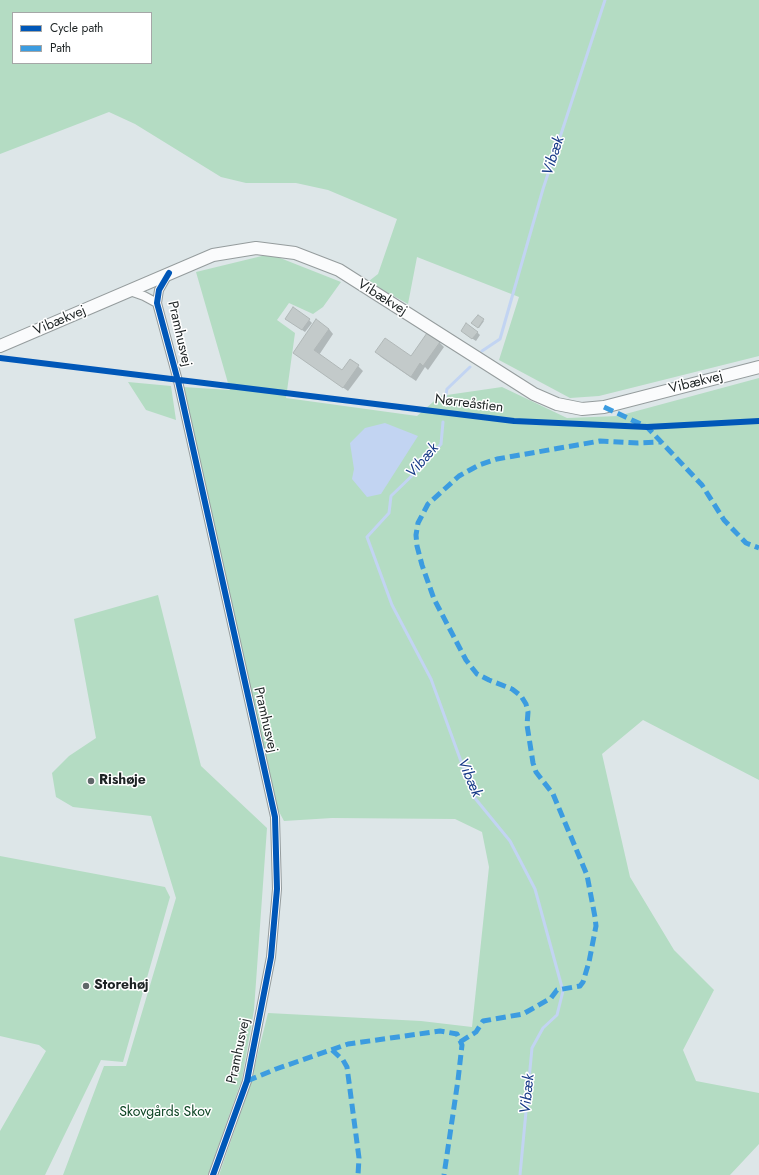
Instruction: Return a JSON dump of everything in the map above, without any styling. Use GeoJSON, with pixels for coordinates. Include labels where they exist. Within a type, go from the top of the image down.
{"type":"FeatureCollection","features":[{"type":"Feature","properties":{"kind":"street","name":"Vibækvej"},"geometry":{"type":"LineString","coordinates":[[0,346],[213,255],[256,248],[295,253],[339,270],[534,394],[557,404],[582,409],[604,407],[759,367]]}},
{"type":"Feature","properties":{"kind":"street","name":"Pramhusvej"},"geometry":{"type":"LineString","coordinates":[[169,273],[159,290],[157,303],[180,389],[275,817],[277,889],[271,957],[247,1081],[213,1175]]}},
{"type":"Feature","properties":{"kind":"street","name":"Pramhusvej"},"geometry":{"type":"LineString","coordinates":[[130,291],[157,303]]}},
{"type":"Feature","properties":{"kind":"green space"},"geometry":{"type":"Polygon","coordinates":[[[0,0],[759,0],[759,356],[599,396],[570,398],[499,360],[519,297],[417,257],[408,304],[369,281],[378,274],[397,219],[328,190],[296,183],[246,183],[221,177],[135,124],[109,112],[0,154],[0,0]]]}},
{"type":"Feature","properties":{"kind":"green space"},"geometry":{"type":"Polygon","coordinates":[[[270,254],[341,282],[323,307],[313,314],[289,303],[277,320],[295,333],[286,398],[417,416],[440,396],[502,387],[567,418],[618,416],[759,378],[759,780],[643,720],[602,754],[630,877],[674,950],[714,990],[683,1050],[696,1081],[759,1093],[759,1144],[730,1175],[219,1175],[249,1089],[268,1013],[421,1021],[472,1027],[489,867],[482,832],[455,819],[332,818],[284,821],[276,806],[183,387],[230,390],[196,272],[270,254]]]}},
{"type":"Feature","properties":{"kind":"green space"},"geometry":{"type":"Polygon","coordinates":[[[128,382],[171,386],[176,420],[146,410],[128,382]]]}},
{"type":"Feature","properties":{"kind":"green space","name":"Skovgårds Skov"},"geometry":{"type":"Polygon","coordinates":[[[158,595],[201,766],[267,828],[254,1010],[242,1079],[208,1175],[63,1175],[104,1066],[126,1066],[176,898],[151,816],[73,807],[56,797],[52,773],[69,756],[96,738],[74,619],[158,595]]]}},
{"type":"Feature","properties":{"kind":"green space"},"geometry":{"type":"Polygon","coordinates":[[[0,856],[165,887],[170,897],[123,1062],[101,1060],[45,1175],[0,1175],[0,1131],[46,1051],[39,1045],[0,1036],[0,856]]]}},
{"type":"Feature","properties":{"kind":"water"},"geometry":{"type":"Polygon","coordinates":[[[385,423],[418,436],[381,494],[367,497],[352,479],[354,469],[350,443],[365,428],[385,423]]]}},
{"type":"Feature","properties":{"kind":"building"},"geometry":{"type":"Polygon","coordinates":[[[293,307],[310,319],[302,330],[285,319],[293,307]]]}},
{"type":"Feature","properties":{"kind":"building"},"geometry":{"type":"Polygon","coordinates":[[[478,315],[484,319],[478,328],[471,323],[478,315]]]}},
{"type":"Feature","properties":{"kind":"building"},"geometry":{"type":"Polygon","coordinates":[[[316,319],[329,329],[314,350],[342,370],[350,359],[359,365],[343,388],[293,353],[316,319]]]}},
{"type":"Feature","properties":{"kind":"building"},"geometry":{"type":"Polygon","coordinates":[[[466,323],[478,332],[472,339],[461,331],[466,323]]]}},
{"type":"Feature","properties":{"kind":"building"},"geometry":{"type":"Polygon","coordinates":[[[427,333],[440,342],[423,366],[420,363],[411,377],[375,352],[385,338],[411,356],[427,333]]]}},
{"type":"Feature","properties":{"kind":"waterway","name":"Vibæk"},"geometry":{"type":"LineString","coordinates":[[482,351],[500,339],[543,189],[605,0]]}},
{"type":"Feature","properties":{"kind":"waterway","name":"Vibæk"},"geometry":{"type":"LineString","coordinates":[[445,399],[447,389],[470,367]]}},
{"type":"Feature","properties":{"kind":"waterway","name":"Vibæk"},"geometry":{"type":"LineString","coordinates":[[443,422],[441,444],[420,468],[391,496],[389,513],[367,537],[392,605],[431,679],[474,797],[510,841],[535,889],[563,991],[557,1015],[543,1028],[532,1048],[520,1175]]}},
{"type":"Feature","properties":{"kind":"marked path"},"geometry":{"type":"LineString","coordinates":[[604,407],[647,427],[702,485],[724,520],[746,543],[759,548]]}},
{"type":"Feature","properties":{"kind":"marked path"},"geometry":{"type":"LineString","coordinates":[[460,1042],[476,1032],[483,1021],[523,1014],[551,998],[557,990],[580,986],[583,982],[589,962],[596,926],[587,875],[553,794],[536,772],[533,763],[527,725],[528,712],[526,704],[521,696],[512,689],[477,674],[466,660],[434,599],[422,565],[417,546],[416,535],[418,523],[428,504],[459,476],[479,465],[497,459],[600,441],[638,443],[661,442]]}},
{"type":"Feature","properties":{"kind":"marked path"},"geometry":{"type":"LineString","coordinates":[[247,1081],[276,1069],[348,1044],[440,1031],[457,1034],[462,1045],[444,1175]]}},
{"type":"Feature","properties":{"kind":"marked path"},"geometry":{"type":"LineString","coordinates":[[332,1050],[343,1060],[347,1067],[359,1158],[358,1175]]}},
{"type":"Feature","properties":{"kind":"cycle path"},"geometry":{"type":"LineString","coordinates":[[169,273],[159,290],[157,303],[178,381],[275,817],[277,889],[271,957],[247,1081],[213,1175]]}},
{"type":"Feature","properties":{"kind":"cycle path","name":"Nørreåstien"},"geometry":{"type":"LineString","coordinates":[[0,358],[514,421],[647,427],[759,421]]}},
{"type":"Feature","properties":{"kind":"place","name":"Rishøje"},"geometry":{"type":"Point","coordinates":[91,781]}},
{"type":"Feature","properties":{"kind":"place","name":"Storehøj"},"geometry":{"type":"Point","coordinates":[86,986]}}]}
